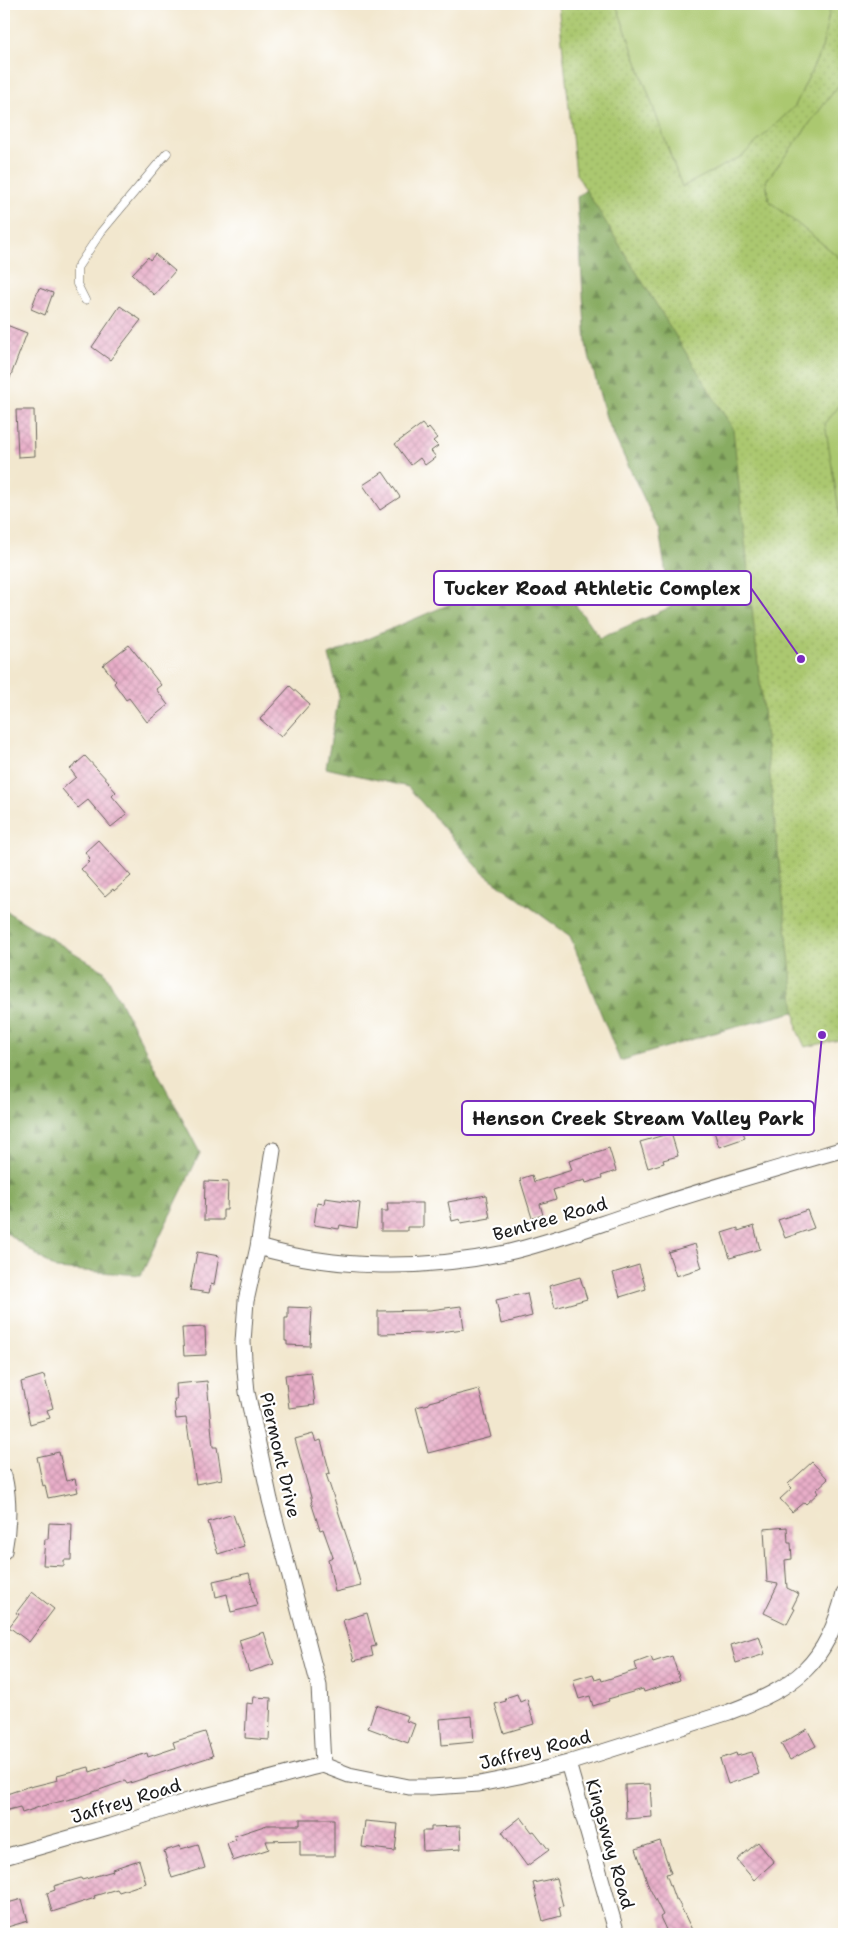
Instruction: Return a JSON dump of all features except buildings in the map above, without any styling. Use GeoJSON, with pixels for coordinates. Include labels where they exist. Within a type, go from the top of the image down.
{"type":"FeatureCollection","features":[{"type":"Feature","properties":{"kind":"street","name":"Bentree Road"},"geometry":{"type":"LineString","coordinates":[[258,1248],[298,1258],[370,1265],[434,1263],[494,1255],[545,1242],[648,1208],[844,1149]]}},
{"type":"Feature","properties":{"kind":"street","name":"Piermont Drive"},"geometry":{"type":"LineString","coordinates":[[273,1150],[258,1248],[244,1317],[243,1342],[247,1392],[270,1500],[319,1686],[323,1765]]}},
{"type":"Feature","properties":{"kind":"street"},"geometry":{"type":"LineString","coordinates":[[4,1476],[9,1503],[9,1522],[4,1551]]}},
{"type":"Feature","properties":{"kind":"street","name":"Jaffrey Road"},"geometry":{"type":"LineString","coordinates":[[4,1857],[108,1827],[190,1800],[323,1765],[349,1775],[387,1784],[431,1787],[494,1782],[568,1763],[729,1712],[783,1688],[807,1668],[827,1641],[844,1593]]}},
{"type":"Feature","properties":{"kind":"street","name":"Kingsway Road"},"geometry":{"type":"LineString","coordinates":[[568,1763],[617,1934]]}},
{"type":"Feature","properties":{"kind":"lane"},"geometry":{"type":"LineString","coordinates":[[85,300],[77,284],[77,268],[101,232],[168,153]]}},
{"type":"Feature","properties":{"kind":"green space"},"geometry":{"type":"Polygon","coordinates":[[[558,4],[844,4],[844,1039],[805,1047],[797,1030],[733,429],[576,174],[558,4]]]}},
{"type":"Feature","properties":{"kind":"green space"},"geometry":{"type":"Polygon","coordinates":[[[616,4],[831,4],[822,48],[795,106],[742,156],[682,187],[616,4]]]}},
{"type":"Feature","properties":{"kind":"green space"},"geometry":{"type":"Polygon","coordinates":[[[844,78],[844,261],[769,201],[766,181],[844,78]]]}},
{"type":"Feature","properties":{"kind":"green space"},"geometry":{"type":"Polygon","coordinates":[[[642,144],[745,326],[844,999],[717,1032],[620,1061],[570,936],[483,873],[408,787],[326,768],[339,696],[329,655],[495,585],[558,581],[600,638],[671,607],[659,530],[607,421],[586,344],[577,197],[642,144]]]}},
{"type":"Feature","properties":{"kind":"green space"},"geometry":{"type":"Polygon","coordinates":[[[840,405],[844,405],[844,540],[825,424],[840,405]]]}},
{"type":"Feature","properties":{"kind":"green space"},"geometry":{"type":"Polygon","coordinates":[[[4,910],[104,971],[200,1153],[141,1275],[56,1269],[4,1231],[4,910]]]}},
{"type":"Feature","properties":{"kind":"place","name":"Tucker Road Athletic Complex"},"geometry":{"type":"Point","coordinates":[801,659]}},
{"type":"Feature","properties":{"kind":"place","name":"Henson Creek Stream Valley Park"},"geometry":{"type":"Point","coordinates":[822,1035]}}]}
